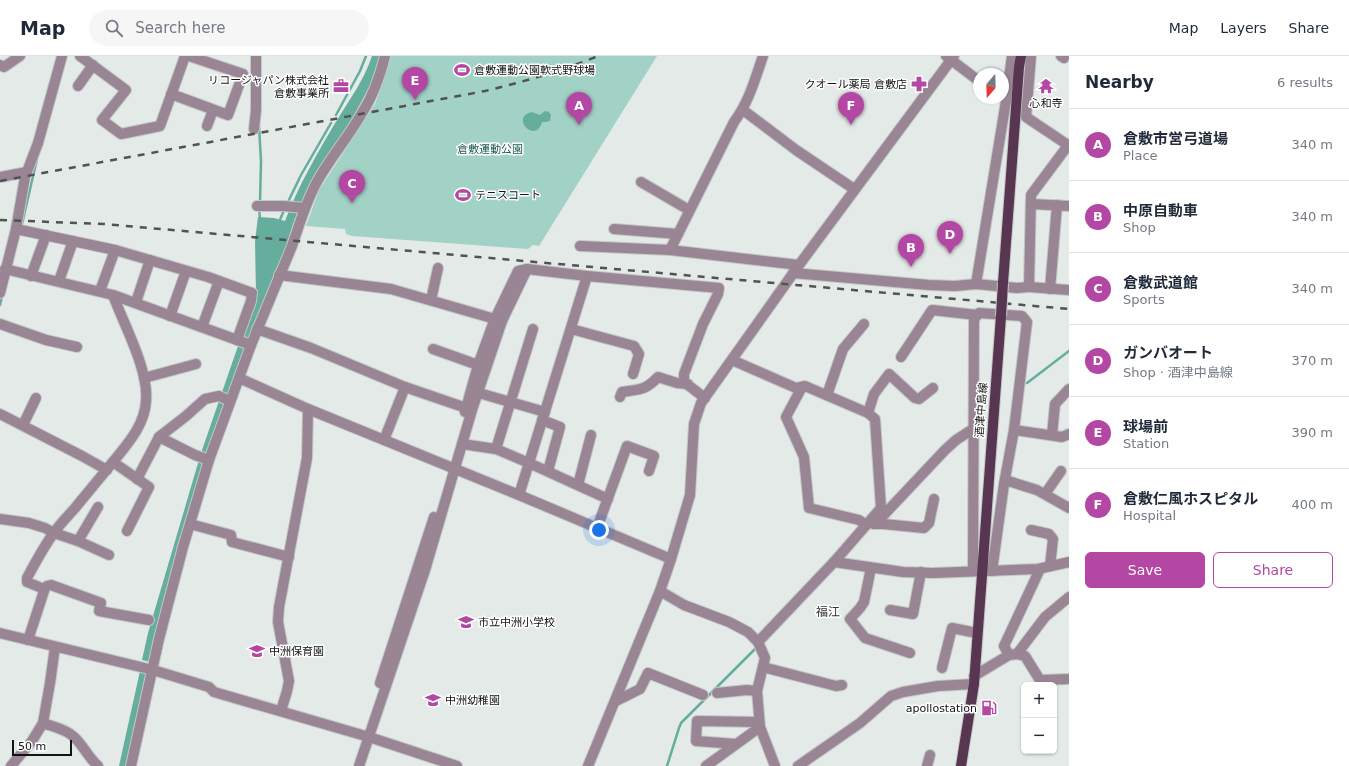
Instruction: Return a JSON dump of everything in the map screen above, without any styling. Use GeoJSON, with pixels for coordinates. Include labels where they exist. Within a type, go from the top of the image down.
{"type":"FeatureCollection","features":[{"type":"Feature","properties":{"kind":"main road","name":"酒津中島線"},"geometry":{"type":"LineString","coordinates":[[961,766],[974,680],[977,633],[977,571],[1003,283],[1021,56]]}},
{"type":"Feature","properties":{"kind":"street"},"geometry":{"type":"LineString","coordinates":[[0,64],[4,67],[20,56]]}},
{"type":"Feature","properties":{"kind":"street"},"geometry":{"type":"LineString","coordinates":[[0,289],[19,230],[25,177],[44,125],[62,56]]}},
{"type":"Feature","properties":{"kind":"street"},"geometry":{"type":"LineString","coordinates":[[80,56],[126,90],[102,120],[121,134],[160,126],[185,56]]}},
{"type":"Feature","properties":{"kind":"street"},"geometry":{"type":"LineString","coordinates":[[189,56],[255,78]]}},
{"type":"Feature","properties":{"kind":"street"},"geometry":{"type":"LineString","coordinates":[[254,129],[256,106],[256,56]]}},
{"type":"Feature","properties":{"kind":"street"},"geometry":{"type":"LineString","coordinates":[[244,342],[257,329],[265,306],[292,246],[303,208],[317,180],[362,113],[376,83],[385,56]]}},
{"type":"Feature","properties":{"kind":"street"},"geometry":{"type":"LineString","coordinates":[[670,250],[734,122],[743,110],[751,93],[763,56]]}},
{"type":"Feature","properties":{"kind":"street"},"geometry":{"type":"LineString","coordinates":[[1009,72],[1012,56]]}},
{"type":"Feature","properties":{"kind":"street"},"geometry":{"type":"LineString","coordinates":[[1028,287],[1031,195],[1069,145],[1026,117],[1031,56]]}},
{"type":"Feature","properties":{"kind":"street"},"geometry":{"type":"LineString","coordinates":[[588,766],[616,701],[660,591],[671,559],[690,495],[694,424],[701,403],[950,57],[973,76]]}},
{"type":"Feature","properties":{"kind":"street"},"geometry":{"type":"LineString","coordinates":[[78,86],[93,65]]}},
{"type":"Feature","properties":{"kind":"street"},"geometry":{"type":"LineString","coordinates":[[171,94],[228,115],[243,74]]}},
{"type":"Feature","properties":{"kind":"street"},"geometry":{"type":"LineString","coordinates":[[976,284],[1003,104]]}},
{"type":"Feature","properties":{"kind":"street"},"geometry":{"type":"LineString","coordinates":[[208,126],[213,110]]}},
{"type":"Feature","properties":{"kind":"street"},"geometry":{"type":"LineString","coordinates":[[743,110],[796,150],[854,189]]}},
{"type":"Feature","properties":{"kind":"street"},"geometry":{"type":"LineString","coordinates":[[0,177],[27,172]]}},
{"type":"Feature","properties":{"kind":"street"},"geometry":{"type":"LineString","coordinates":[[641,182],[689,210]]}},
{"type":"Feature","properties":{"kind":"street"},"geometry":{"type":"LineString","coordinates":[[1031,204],[1069,206]]}},
{"type":"Feature","properties":{"kind":"street"},"geometry":{"type":"LineString","coordinates":[[1050,289],[1057,205]]}},
{"type":"Feature","properties":{"kind":"street"},"geometry":{"type":"LineString","coordinates":[[259,206],[303,208]]}},
{"type":"Feature","properties":{"kind":"street"},"geometry":{"type":"LineString","coordinates":[[614,229],[678,234]]}},
{"type":"Feature","properties":{"kind":"street"},"geometry":{"type":"LineString","coordinates":[[19,230],[73,240],[115,250],[252,292],[252,302],[239,378],[225,399],[206,459],[159,639],[148,669],[131,766]]}},
{"type":"Feature","properties":{"kind":"street"},"geometry":{"type":"LineString","coordinates":[[31,276],[46,235]]}},
{"type":"Feature","properties":{"kind":"street"},"geometry":{"type":"LineString","coordinates":[[59,281],[73,240]]}},
{"type":"Feature","properties":{"kind":"street"},"geometry":{"type":"LineString","coordinates":[[580,246],[670,250],[796,269],[929,285],[955,286],[976,284],[1017,288],[1028,287],[1069,290]]}},
{"type":"Feature","properties":{"kind":"street"},"geometry":{"type":"LineString","coordinates":[[100,291],[115,250]]}},
{"type":"Feature","properties":{"kind":"street"},"geometry":{"type":"LineString","coordinates":[[136,302],[150,260]]}},
{"type":"Feature","properties":{"kind":"street"},"geometry":{"type":"LineString","coordinates":[[431,300],[438,268]]}},
{"type":"Feature","properties":{"kind":"street"},"geometry":{"type":"LineString","coordinates":[[359,766],[366,736],[462,444],[478,365],[499,320],[527,269],[719,288],[718,294],[703,324],[684,374],[684,382],[705,398]]}},
{"type":"Feature","properties":{"kind":"street"},"geometry":{"type":"LineString","coordinates":[[7,270],[100,291],[136,302],[170,316],[244,342]]}},
{"type":"Feature","properties":{"kind":"street"},"geometry":{"type":"LineString","coordinates":[[170,316],[186,271]]}},
{"type":"Feature","properties":{"kind":"street"},"geometry":{"type":"LineString","coordinates":[[279,275],[391,289],[499,320]]}},
{"type":"Feature","properties":{"kind":"street"},"geometry":{"type":"LineString","coordinates":[[519,495],[587,276]]}},
{"type":"Feature","properties":{"kind":"street"},"geometry":{"type":"LineString","coordinates":[[202,327],[219,281]]}},
{"type":"Feature","properties":{"kind":"street"},"geometry":{"type":"LineString","coordinates":[[44,589],[27,582],[27,578],[37,559],[54,533],[131,439],[139,427],[144,414],[146,402],[144,378],[135,349],[113,295]]}},
{"type":"Feature","properties":{"kind":"street"},"geometry":{"type":"LineString","coordinates":[[252,302],[265,306]]}},
{"type":"Feature","properties":{"kind":"street"},"geometry":{"type":"LineString","coordinates":[[901,357],[932,310],[977,315],[979,313],[1022,316],[1027,322],[1014,430],[992,571]]}},
{"type":"Feature","properties":{"kind":"street"},"geometry":{"type":"LineString","coordinates":[[977,315],[974,319],[973,429],[977,571]]}},
{"type":"Feature","properties":{"kind":"street"},"geometry":{"type":"LineString","coordinates":[[453,468],[469,409],[479,393],[499,320]]}},
{"type":"Feature","properties":{"kind":"street"},"geometry":{"type":"LineString","coordinates":[[0,324],[46,340],[77,347]]}},
{"type":"Feature","properties":{"kind":"street"},"geometry":{"type":"LineString","coordinates":[[827,395],[842,349],[864,324]]}},
{"type":"Feature","properties":{"kind":"street"},"geometry":{"type":"LineString","coordinates":[[257,329],[311,348],[405,387],[469,409]]}},
{"type":"Feature","properties":{"kind":"street"},"geometry":{"type":"LineString","coordinates":[[496,449],[533,329]]}},
{"type":"Feature","properties":{"kind":"street"},"geometry":{"type":"LineString","coordinates":[[571,329],[634,346],[639,354],[633,374]]}},
{"type":"Feature","properties":{"kind":"street"},"geometry":{"type":"LineString","coordinates":[[433,349],[478,365]]}},
{"type":"Feature","properties":{"kind":"street"},"geometry":{"type":"LineString","coordinates":[[732,360],[796,388],[805,386],[827,395],[868,413],[875,419],[881,508],[870,524],[758,642]]}},
{"type":"Feature","properties":{"kind":"street"},"geometry":{"type":"LineString","coordinates":[[144,378],[196,364]]}},
{"type":"Feature","properties":{"kind":"street"},"geometry":{"type":"LineString","coordinates":[[868,413],[874,394],[889,374],[915,398],[919,399],[932,388]]}},
{"type":"Feature","properties":{"kind":"street"},"geometry":{"type":"LineString","coordinates":[[620,397],[622,392],[650,386],[658,377],[678,383],[688,384]]}},
{"type":"Feature","properties":{"kind":"street"},"geometry":{"type":"LineString","coordinates":[[239,378],[308,409],[671,559]]}},
{"type":"Feature","properties":{"kind":"street"},"geometry":{"type":"LineString","coordinates":[[384,440],[405,387]]}},
{"type":"Feature","properties":{"kind":"street"},"geometry":{"type":"LineString","coordinates":[[802,387],[786,417],[804,457],[809,508],[870,524],[924,528],[929,524],[934,499]]}},
{"type":"Feature","properties":{"kind":"street"},"geometry":{"type":"LineString","coordinates":[[1052,435],[1056,404],[1069,389]]}},
{"type":"Feature","properties":{"kind":"street"},"geometry":{"type":"LineString","coordinates":[[479,393],[510,402],[544,416],[560,426],[548,471]]}},
{"type":"Feature","properties":{"kind":"street"},"geometry":{"type":"LineString","coordinates":[[23,425],[36,398]]}},
{"type":"Feature","properties":{"kind":"street"},"geometry":{"type":"LineString","coordinates":[[137,478],[159,437],[205,399],[225,399]]}},
{"type":"Feature","properties":{"kind":"street"},"geometry":{"type":"LineString","coordinates":[[281,711],[289,680],[280,633],[279,606],[307,458],[308,409]]}},
{"type":"Feature","properties":{"kind":"street"},"geometry":{"type":"LineString","coordinates":[[0,414],[82,456],[137,478],[149,487],[127,532]]}},
{"type":"Feature","properties":{"kind":"street"},"geometry":{"type":"LineString","coordinates":[[870,524],[881,517],[945,450],[956,440],[973,429]]}},
{"type":"Feature","properties":{"kind":"street"},"geometry":{"type":"LineString","coordinates":[[1014,430],[1062,437],[1069,434]]}},
{"type":"Feature","properties":{"kind":"street"},"geometry":{"type":"LineString","coordinates":[[578,485],[591,435]]}},
{"type":"Feature","properties":{"kind":"street"},"geometry":{"type":"LineString","coordinates":[[159,437],[206,459]]}},
{"type":"Feature","properties":{"kind":"street"},"geometry":{"type":"LineString","coordinates":[[462,444],[496,449],[608,499]]}},
{"type":"Feature","properties":{"kind":"street"},"geometry":{"type":"LineString","coordinates":[[597,528],[626,446],[654,456],[649,471]]}},
{"type":"Feature","properties":{"kind":"street"},"geometry":{"type":"LineString","coordinates":[[1045,494],[1061,471]]}},
{"type":"Feature","properties":{"kind":"street"},"geometry":{"type":"LineString","coordinates":[[1005,480],[1037,490],[1069,508]]}},
{"type":"Feature","properties":{"kind":"street"},"geometry":{"type":"LineString","coordinates":[[78,541],[98,507]]}},
{"type":"Feature","properties":{"kind":"street"},"geometry":{"type":"LineString","coordinates":[[0,519],[29,523],[45,528],[109,555]]}},
{"type":"Feature","properties":{"kind":"street"},"geometry":{"type":"LineString","coordinates":[[190,524],[232,535],[232,542],[289,558]]}},
{"type":"Feature","properties":{"kind":"street"},"geometry":{"type":"LineString","coordinates":[[1031,530],[1048,534],[1053,539],[1050,566]]}},
{"type":"Feature","properties":{"kind":"street"},"geometry":{"type":"LineString","coordinates":[[834,562],[903,572],[1040,569],[1069,562]]}},
{"type":"Feature","properties":{"kind":"street"},"geometry":{"type":"LineString","coordinates":[[871,568],[864,602],[850,619],[864,638],[910,653]]}},
{"type":"Feature","properties":{"kind":"street"},"geometry":{"type":"LineString","coordinates":[[1040,569],[1004,646],[1013,654],[1025,656],[1041,682],[1069,679]]}},
{"type":"Feature","properties":{"kind":"street"},"geometry":{"type":"LineString","coordinates":[[890,610],[913,614],[921,572]]}},
{"type":"Feature","properties":{"kind":"street"},"geometry":{"type":"LineString","coordinates":[[28,640],[44,589],[46,586],[51,585],[101,603],[99,611],[149,620]]}},
{"type":"Feature","properties":{"kind":"street"},"geometry":{"type":"LineString","coordinates":[[660,591],[684,605],[729,622],[748,632],[758,642],[765,658],[755,691],[760,725],[775,766]]}},
{"type":"Feature","properties":{"kind":"street"},"geometry":{"type":"LineString","coordinates":[[798,766],[810,756],[860,723],[891,696],[903,692],[974,680],[1013,654],[1045,617],[1069,597]]}},
{"type":"Feature","properties":{"kind":"street"},"geometry":{"type":"LineString","coordinates":[[942,668],[952,628],[977,633]]}},
{"type":"Feature","properties":{"kind":"street"},"geometry":{"type":"LineString","coordinates":[[0,633],[148,669],[209,687],[214,692],[366,736],[457,766]]}},
{"type":"Feature","properties":{"kind":"street"},"geometry":{"type":"LineString","coordinates":[[11,766],[32,741],[43,723],[55,647]]}},
{"type":"Feature","properties":{"kind":"street"},"geometry":{"type":"LineString","coordinates":[[763,666],[836,686],[842,685]]}},
{"type":"Feature","properties":{"kind":"street"},"geometry":{"type":"LineString","coordinates":[[616,701],[640,689],[648,673],[703,695]]}},
{"type":"Feature","properties":{"kind":"street"},"geometry":{"type":"LineString","coordinates":[[717,693],[747,690],[755,691]]}},
{"type":"Feature","properties":{"kind":"street"},"geometry":{"type":"LineString","coordinates":[[736,744],[696,741],[697,721],[760,725]]}},
{"type":"Feature","properties":{"kind":"street"},"geometry":{"type":"LineString","coordinates":[[43,723],[68,732],[75,737],[89,757],[98,766]]}},
{"type":"Feature","properties":{"kind":"street"},"geometry":{"type":"LineString","coordinates":[[706,766],[760,725]]}},
{"type":"Feature","properties":{"kind":"street"},"geometry":{"type":"LineString","coordinates":[[352,766],[366,736]]}},
{"type":"Feature","properties":{"kind":"street"},"geometry":{"type":"LineString","coordinates":[[927,766],[930,755]]}},
{"type":"Feature","properties":{"kind":"green space","name":"倉敷運動公園"},"geometry":{"type":"Polygon","coordinates":[[[391,56],[657,56],[539,246],[533,245],[528,249],[352,236],[346,234],[345,229],[306,226],[319,190],[375,104],[391,56]]]}},
{"type":"Feature","properties":{"kind":"shaded area"},"geometry":{"type":"Polygon","coordinates":[[[372,56],[380,56],[370,86],[352,119],[304,197],[293,224],[287,245],[249,340],[150,662],[142,660],[148,633],[201,453],[256,294],[255,241],[258,217],[274,218],[285,221],[309,169],[361,81],[372,56]]]}},
{"type":"Feature","properties":{"kind":"shaded area"},"geometry":{"type":"Polygon","coordinates":[[[545,111],[549,112],[551,115],[550,121],[542,122],[539,128],[535,131],[526,128],[523,123],[523,119],[526,115],[532,112],[540,115],[545,111]]]}},
{"type":"Feature","properties":{"kind":"shaded area"},"geometry":{"type":"Polygon","coordinates":[[[140,671],[144,672],[147,676],[126,766],[119,766],[140,671]]]}},
{"type":"Feature","properties":{"kind":"waterway"},"geometry":{"type":"LineString","coordinates":[[336,115],[360,71],[366,56]]}},
{"type":"Feature","properties":{"kind":"waterway"},"geometry":{"type":"LineString","coordinates":[[287,204],[301,175],[331,123]]}},
{"type":"Feature","properties":{"kind":"waterway"},"geometry":{"type":"LineString","coordinates":[[259,126],[261,161],[260,203]]}},
{"type":"Feature","properties":{"kind":"waterway"},"geometry":{"type":"LineString","coordinates":[[22,224],[37,159]]}},
{"type":"Feature","properties":{"kind":"waterway"},"geometry":{"type":"LineString","coordinates":[[259,208],[260,219]]}},
{"type":"Feature","properties":{"kind":"waterway"},"geometry":{"type":"LineString","coordinates":[[279,222],[285,208]]}},
{"type":"Feature","properties":{"kind":"waterway"},"geometry":{"type":"LineString","coordinates":[[0,305],[2,296]]}},
{"type":"Feature","properties":{"kind":"waterway"},"geometry":{"type":"LineString","coordinates":[[1027,383],[1069,351]]}},
{"type":"Feature","properties":{"kind":"waterway"},"geometry":{"type":"LineString","coordinates":[[667,766],[681,723],[756,648]]}},
{"type":"Feature","properties":{"kind":"railway"},"geometry":{"type":"LineString","coordinates":[[0,181],[485,91],[542,76],[598,56]]}},
{"type":"Feature","properties":{"kind":"railway"},"geometry":{"type":"LineString","coordinates":[[0,220],[104,224],[1069,309]]}},
{"type":"Feature","properties":{"kind":"place","name":"倉敷運動公園軟式野球場"},"geometry":{"type":"Point","coordinates":[462,70]}},
{"type":"Feature","properties":{"kind":"place","name":"クオール薬局 倉敷店"},"geometry":{"type":"Point","coordinates":[919,84]}},
{"type":"Feature","properties":{"kind":"place","name":"リコージャパン株式会社 倉敷事業所"},"geometry":{"type":"Point","coordinates":[341,86]}},
{"type":"Feature","properties":{"kind":"place","name":"心和寺"},"geometry":{"type":"Point","coordinates":[1046,86]}},
{"type":"Feature","properties":{"kind":"place","name":"球場前"},"geometry":{"type":"Point","coordinates":[415,100]}},
{"type":"Feature","properties":{"kind":"place","name":"倉敷市営弓道場"},"geometry":{"type":"Point","coordinates":[579,125]}},
{"type":"Feature","properties":{"kind":"place","name":"倉敷仁風ホスピタル"},"geometry":{"type":"Point","coordinates":[851,125]}},
{"type":"Feature","properties":{"kind":"place","name":"テニスコート"},"geometry":{"type":"Point","coordinates":[463,195]}},
{"type":"Feature","properties":{"kind":"place","name":"倉敷武道館"},"geometry":{"type":"Point","coordinates":[352,203]}},
{"type":"Feature","properties":{"kind":"place","name":"ガンバオート"},"geometry":{"type":"Point","coordinates":[950,254]}},
{"type":"Feature","properties":{"kind":"place","name":"中原自動車"},"geometry":{"type":"Point","coordinates":[911,267]}},
{"type":"Feature","properties":{"kind":"place","name":"市立中洲小学校"},"geometry":{"type":"Point","coordinates":[466,622]}},
{"type":"Feature","properties":{"kind":"place","name":"中洲保育園"},"geometry":{"type":"Point","coordinates":[257,651]}},
{"type":"Feature","properties":{"kind":"place","name":"中洲幼稚園"},"geometry":{"type":"Point","coordinates":[433,700]}},
{"type":"Feature","properties":{"kind":"place","name":"apollostation"},"geometry":{"type":"Point","coordinates":[989,708]}},
{"type":"Feature","properties":{"kind":"district","name":"福江"},"geometry":{"type":"Point","coordinates":[828,612]}}]}
